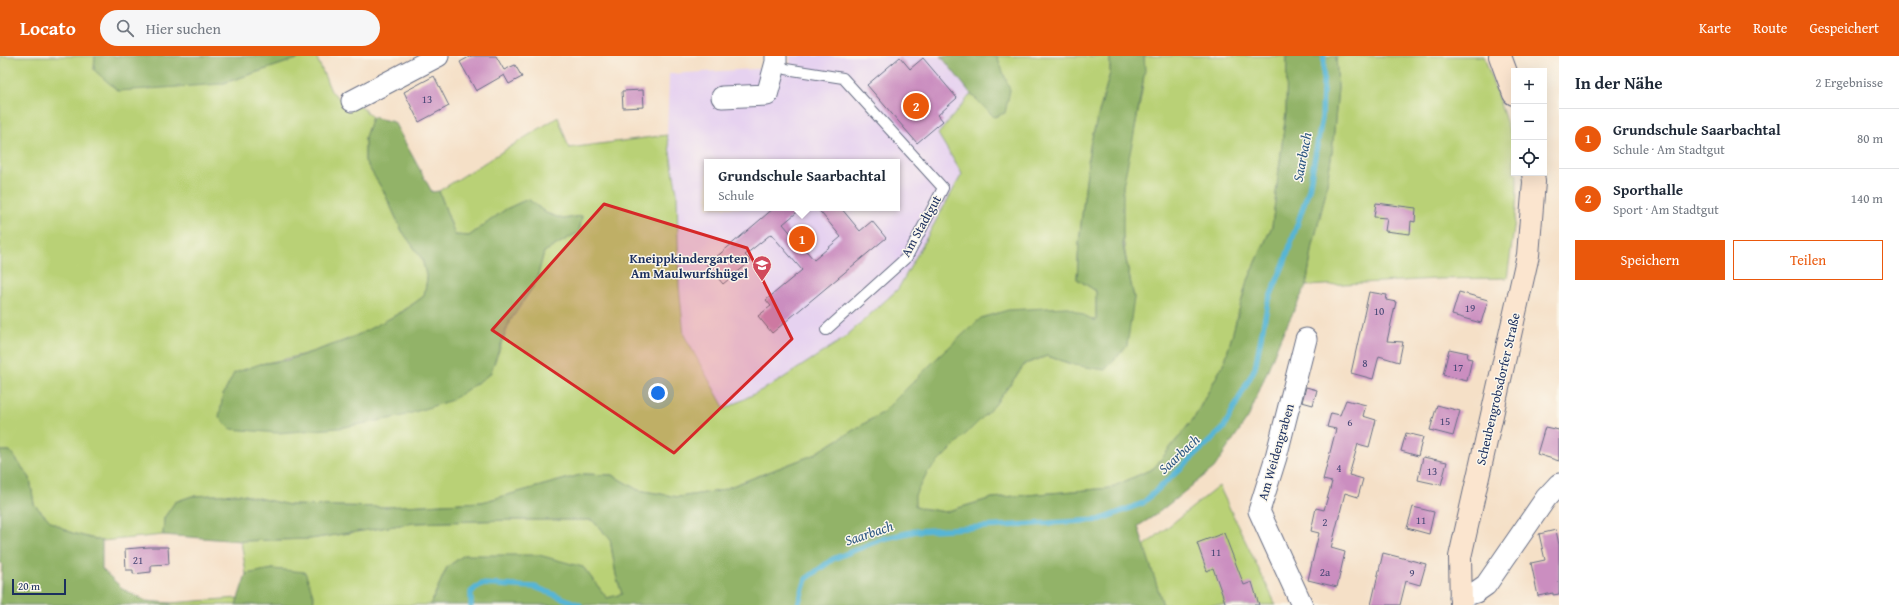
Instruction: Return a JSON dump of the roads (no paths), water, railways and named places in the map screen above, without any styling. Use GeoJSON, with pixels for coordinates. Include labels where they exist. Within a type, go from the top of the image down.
{"type":"FeatureCollection","features":[{"type":"Feature","properties":{"kind":"main road"},"geometry":{"type":"LineString","coordinates":[[1504,57],[1511,83]]}},
{"type":"Feature","properties":{"kind":"main road","name":"Scheubengrobsdorfer Straße"},"geometry":{"type":"LineString","coordinates":[[1460,601],[1460,557],[1528,254],[1533,176]]}},
{"type":"Feature","properties":{"kind":"street"},"geometry":{"type":"LineString","coordinates":[[352,101],[438,56]]}},
{"type":"Feature","properties":{"kind":"street","name":"Am Stadtgut"},"geometry":{"type":"LineString","coordinates":[[722,97],[767,95],[776,59]]}},
{"type":"Feature","properties":{"kind":"street","name":"Am Weidengraben"},"geometry":{"type":"LineString","coordinates":[[1302,605],[1259,512],[1276,457],[1306,339]]}},
{"type":"Feature","properties":{"kind":"street"},"geometry":{"type":"LineString","coordinates":[[1460,601],[1486,585],[1546,498],[1559,484]]}},
{"type":"Feature","properties":{"kind":"lane","name":"Am Stadtgut"},"geometry":{"type":"LineString","coordinates":[[776,59],[786,69],[843,78],[943,188],[907,257],[826,330]]}},
{"type":"Feature","properties":{"kind":"waterway","name":"Saarbach"},"geometry":{"type":"LineString","coordinates":[[798,605],[806,579],[833,559],[882,539],[916,531],[1099,520],[1143,503],[1223,429],[1255,368],[1268,302],[1285,261],[1309,189],[1322,118],[1324,56]]}},
{"type":"Feature","properties":{"kind":"waterway","name":"Saarbach"},"geometry":{"type":"LineString","coordinates":[[471,605],[471,592],[481,584],[535,587],[580,605]]}},
{"type":"Feature","properties":{"kind":"place","name":"Sporthalle"},"geometry":{"type":"Point","coordinates":[916,106]}},
{"type":"Feature","properties":{"kind":"place","name":"Grundschule Saarbachtal"},"geometry":{"type":"Point","coordinates":[802,239]}},
{"type":"Feature","properties":{"kind":"place","name":"Kneippkindergarten Am Maulwurfshügel"},"geometry":{"type":"Point","coordinates":[762,282]}}]}
